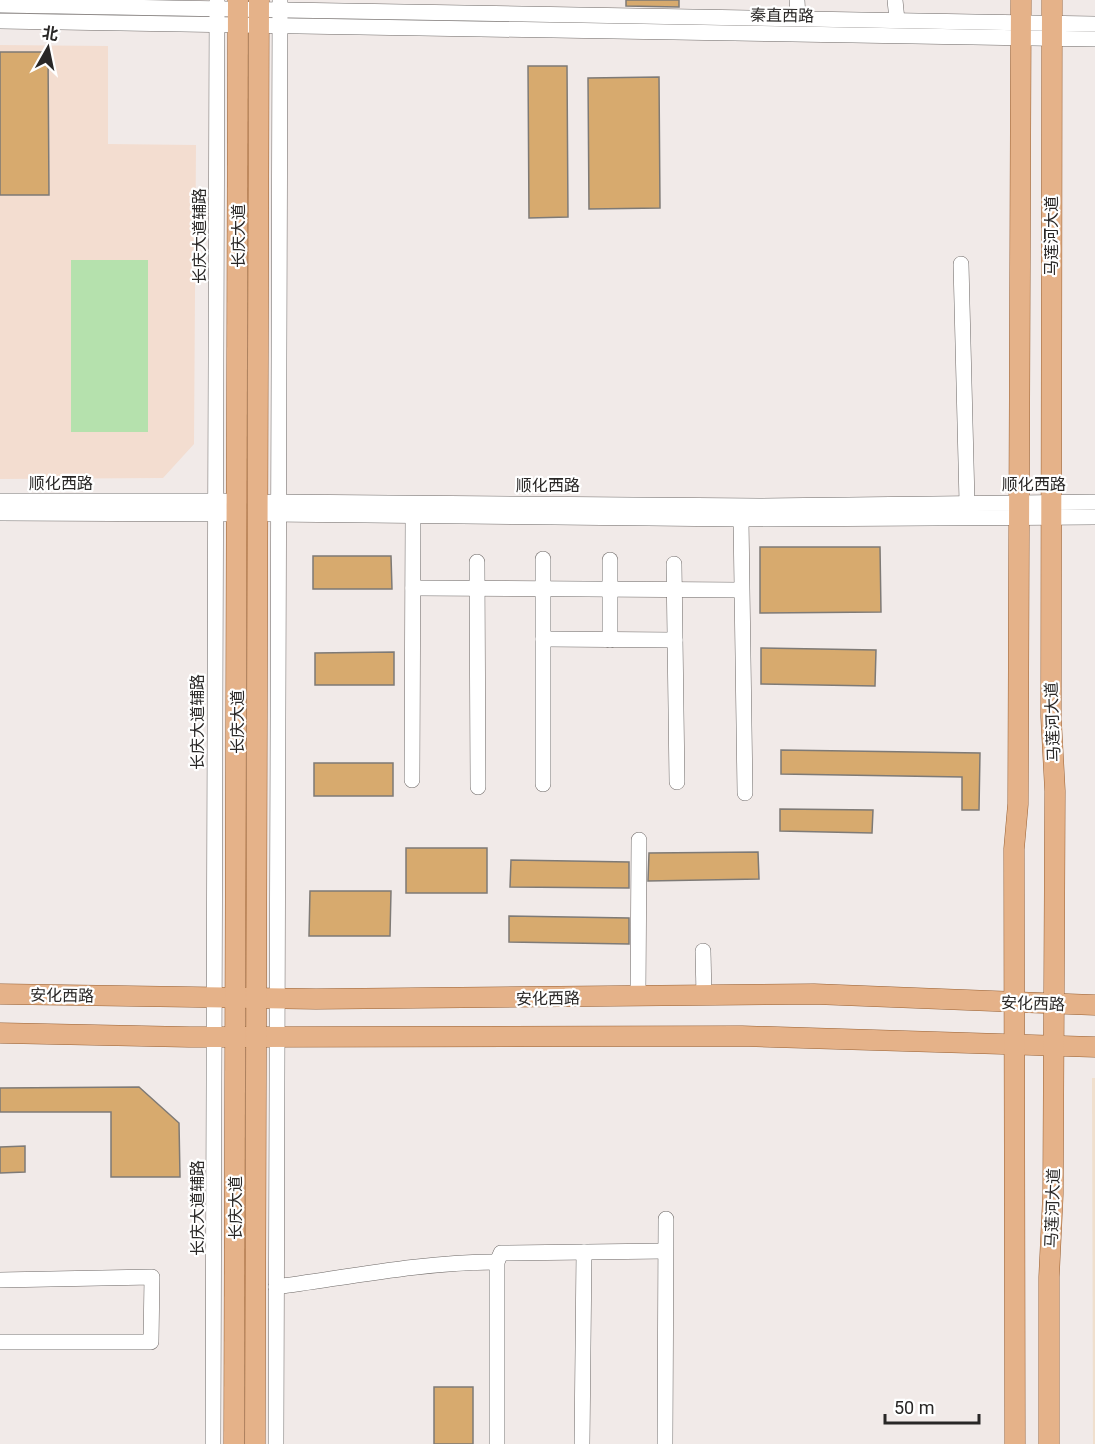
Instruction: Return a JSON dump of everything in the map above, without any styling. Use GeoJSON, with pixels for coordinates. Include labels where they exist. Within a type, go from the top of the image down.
{"type":"FeatureCollection","features":[{"type":"Feature","properties":{"kind":"main road","name":"马莲河大道"},"geometry":{"type":"LineString","coordinates":[[1015,1444],[1014,1003],[1020,509],[1021,0]]}},
{"type":"Feature","properties":{"kind":"main road","name":"马莲河大道"},"geometry":{"type":"LineString","coordinates":[[1049,1444],[1055,791],[1051,717],[1052,0]]}},
{"type":"Feature","properties":{"kind":"main road","name":"长庆大道"},"geometry":{"type":"LineString","coordinates":[[234,1444],[225,1036],[235,998],[238,10]]}},
{"type":"Feature","properties":{"kind":"main road","name":"长庆大道"},"geometry":{"type":"LineString","coordinates":[[255,1444],[259,11]]}},
{"type":"Feature","properties":{"kind":"main road","name":"安化西路"},"geometry":{"type":"LineString","coordinates":[[0,994],[215,998],[638,997],[814,994],[1095,1005]]}},
{"type":"Feature","properties":{"kind":"main road"},"geometry":{"type":"LineString","coordinates":[[0,1033],[225,1036],[742,1036],[1095,1047]]}},
{"type":"Feature","properties":{"kind":"street"},"geometry":{"type":"LineString","coordinates":[[797,0],[798,18]]}},
{"type":"Feature","properties":{"kind":"street"},"geometry":{"type":"LineString","coordinates":[[895,0],[897,20]]}},
{"type":"Feature","properties":{"kind":"street","name":"秦直西路"},"geometry":{"type":"LineString","coordinates":[[0,5],[897,20],[1021,30]]}},
{"type":"Feature","properties":{"kind":"street","name":"秦直西路"},"geometry":{"type":"LineString","coordinates":[[0,21],[217,10]]}},
{"type":"Feature","properties":{"kind":"street","name":"长庆大道辅路"},"geometry":{"type":"LineString","coordinates":[[213,1444],[225,1036],[215,998],[217,10]]}},
{"type":"Feature","properties":{"kind":"street"},"geometry":{"type":"LineString","coordinates":[[276,1444],[279,11]]}},
{"type":"Feature","properties":{"kind":"street","name":"秦直西路"},"geometry":{"type":"LineString","coordinates":[[279,11],[1052,31],[1095,39]]}},
{"type":"Feature","properties":{"kind":"street","name":"秦直西路"},"geometry":{"type":"LineString","coordinates":[[1052,31],[1095,24]]}},
{"type":"Feature","properties":{"kind":"street"},"geometry":{"type":"LineString","coordinates":[[962,264],[967,502]]}},
{"type":"Feature","properties":{"kind":"street","name":"顺化西路"},"geometry":{"type":"LineString","coordinates":[[0,501],[237,508],[759,506],[967,502],[1020,509]]}},
{"type":"Feature","properties":{"kind":"street","name":"顺化西路"},"geometry":{"type":"LineString","coordinates":[[279,508],[413,516],[741,519],[1051,509],[1095,502]]}},
{"type":"Feature","properties":{"kind":"street","name":"顺化西路"},"geometry":{"type":"LineString","coordinates":[[0,513],[216,507]]}},
{"type":"Feature","properties":{"kind":"street","name":"顺化西路"},"geometry":{"type":"LineString","coordinates":[[1051,509],[1095,517]]}},
{"type":"Feature","properties":{"kind":"street"},"geometry":{"type":"LineString","coordinates":[[412,780],[413,516]]}},
{"type":"Feature","properties":{"kind":"street"},"geometry":{"type":"LineString","coordinates":[[741,519],[745,793]]}},
{"type":"Feature","properties":{"kind":"street"},"geometry":{"type":"LineString","coordinates":[[543,559],[543,784]]}},
{"type":"Feature","properties":{"kind":"street"},"geometry":{"type":"LineString","coordinates":[[610,560],[610,640]]}},
{"type":"Feature","properties":{"kind":"street"},"geometry":{"type":"LineString","coordinates":[[477,562],[478,787]]}},
{"type":"Feature","properties":{"kind":"street"},"geometry":{"type":"LineString","coordinates":[[674,564],[677,782]]}},
{"type":"Feature","properties":{"kind":"street"},"geometry":{"type":"LineString","coordinates":[[413,588],[741,590]]}},
{"type":"Feature","properties":{"kind":"street"},"geometry":{"type":"LineString","coordinates":[[543,639],[675,640]]}},
{"type":"Feature","properties":{"kind":"street"},"geometry":{"type":"LineString","coordinates":[[638,997],[639,840]]}},
{"type":"Feature","properties":{"kind":"street"},"geometry":{"type":"LineString","coordinates":[[703,951],[704,996]]}},
{"type":"Feature","properties":{"kind":"street"},"geometry":{"type":"LineString","coordinates":[[665,1444],[666,1219]]}},
{"type":"Feature","properties":{"kind":"street"},"geometry":{"type":"LineString","coordinates":[[497,1444],[497,1262],[501,1253],[665,1251]]}},
{"type":"Feature","properties":{"kind":"street"},"geometry":{"type":"LineString","coordinates":[[582,1444],[584,1252]]}},
{"type":"Feature","properties":{"kind":"street"},"geometry":{"type":"LineString","coordinates":[[276,1287],[400,1268],[457,1262],[497,1262]]}},
{"type":"Feature","properties":{"kind":"street"},"geometry":{"type":"LineString","coordinates":[[0,1280],[152,1276],[151,1342],[0,1342]]}},
{"type":"Feature","properties":{"kind":"shaded area"},"geometry":{"type":"Polygon","coordinates":[[[0,45],[108,46],[108,144],[196,145],[194,444],[163,478],[0,479],[0,45]]]}},
{"type":"Feature","properties":{"kind":"shaded area"},"geometry":{"type":"Polygon","coordinates":[[[1092,1078],[1095,1078],[1095,1444],[1093,1444],[1092,1078]]]}},
{"type":"Feature","properties":{"kind":"green space"},"geometry":{"type":"Polygon","coordinates":[[[71,260],[148,260],[148,432],[71,432],[71,260]]]}},
{"type":"Feature","properties":{"kind":"building"},"geometry":{"type":"Polygon","coordinates":[[[626,0],[679,0],[679,7],[626,6],[626,0]]]}},
{"type":"Feature","properties":{"kind":"building"},"geometry":{"type":"Polygon","coordinates":[[[0,52],[48,52],[49,195],[0,195],[0,52]]]}},
{"type":"Feature","properties":{"kind":"building"},"geometry":{"type":"Polygon","coordinates":[[[528,66],[567,66],[568,217],[529,218],[528,66]]]}},
{"type":"Feature","properties":{"kind":"building"},"geometry":{"type":"Polygon","coordinates":[[[659,77],[660,208],[589,209],[588,78],[659,77]]]}},
{"type":"Feature","properties":{"kind":"building"},"geometry":{"type":"Polygon","coordinates":[[[760,547],[880,547],[881,612],[760,613],[760,547]]]}},
{"type":"Feature","properties":{"kind":"building"},"geometry":{"type":"Polygon","coordinates":[[[313,556],[391,556],[392,589],[313,589],[313,556]]]}},
{"type":"Feature","properties":{"kind":"building"},"geometry":{"type":"Polygon","coordinates":[[[761,648],[876,650],[875,686],[761,684],[761,648]]]}},
{"type":"Feature","properties":{"kind":"building"},"geometry":{"type":"Polygon","coordinates":[[[394,652],[394,685],[315,685],[315,653],[394,652]]]}},
{"type":"Feature","properties":{"kind":"building"},"geometry":{"type":"Polygon","coordinates":[[[781,750],[980,753],[979,810],[962,810],[962,777],[781,774],[781,750]]]}},
{"type":"Feature","properties":{"kind":"building"},"geometry":{"type":"Polygon","coordinates":[[[314,763],[393,763],[393,796],[314,796],[314,763]]]}},
{"type":"Feature","properties":{"kind":"building"},"geometry":{"type":"Polygon","coordinates":[[[780,809],[873,810],[872,833],[780,831],[780,809]]]}},
{"type":"Feature","properties":{"kind":"building"},"geometry":{"type":"Polygon","coordinates":[[[406,848],[487,848],[487,893],[406,893],[406,848]]]}},
{"type":"Feature","properties":{"kind":"building"},"geometry":{"type":"Polygon","coordinates":[[[758,852],[759,879],[648,881],[649,853],[758,852]]]}},
{"type":"Feature","properties":{"kind":"building"},"geometry":{"type":"Polygon","coordinates":[[[511,860],[629,862],[629,888],[510,887],[511,860]]]}},
{"type":"Feature","properties":{"kind":"building"},"geometry":{"type":"Polygon","coordinates":[[[310,891],[391,891],[390,936],[309,936],[310,891]]]}},
{"type":"Feature","properties":{"kind":"building"},"geometry":{"type":"Polygon","coordinates":[[[509,916],[629,918],[629,944],[509,942],[509,916]]]}},
{"type":"Feature","properties":{"kind":"building"},"geometry":{"type":"Polygon","coordinates":[[[139,1087],[179,1123],[180,1177],[111,1177],[111,1112],[0,1112],[0,1088],[139,1087]]]}},
{"type":"Feature","properties":{"kind":"building"},"geometry":{"type":"Polygon","coordinates":[[[25,1146],[25,1172],[0,1173],[0,1147],[25,1146]]]}},
{"type":"Feature","properties":{"kind":"building"},"geometry":{"type":"Polygon","coordinates":[[[434,1387],[473,1387],[473,1444],[434,1444],[434,1387]]]}}]}
